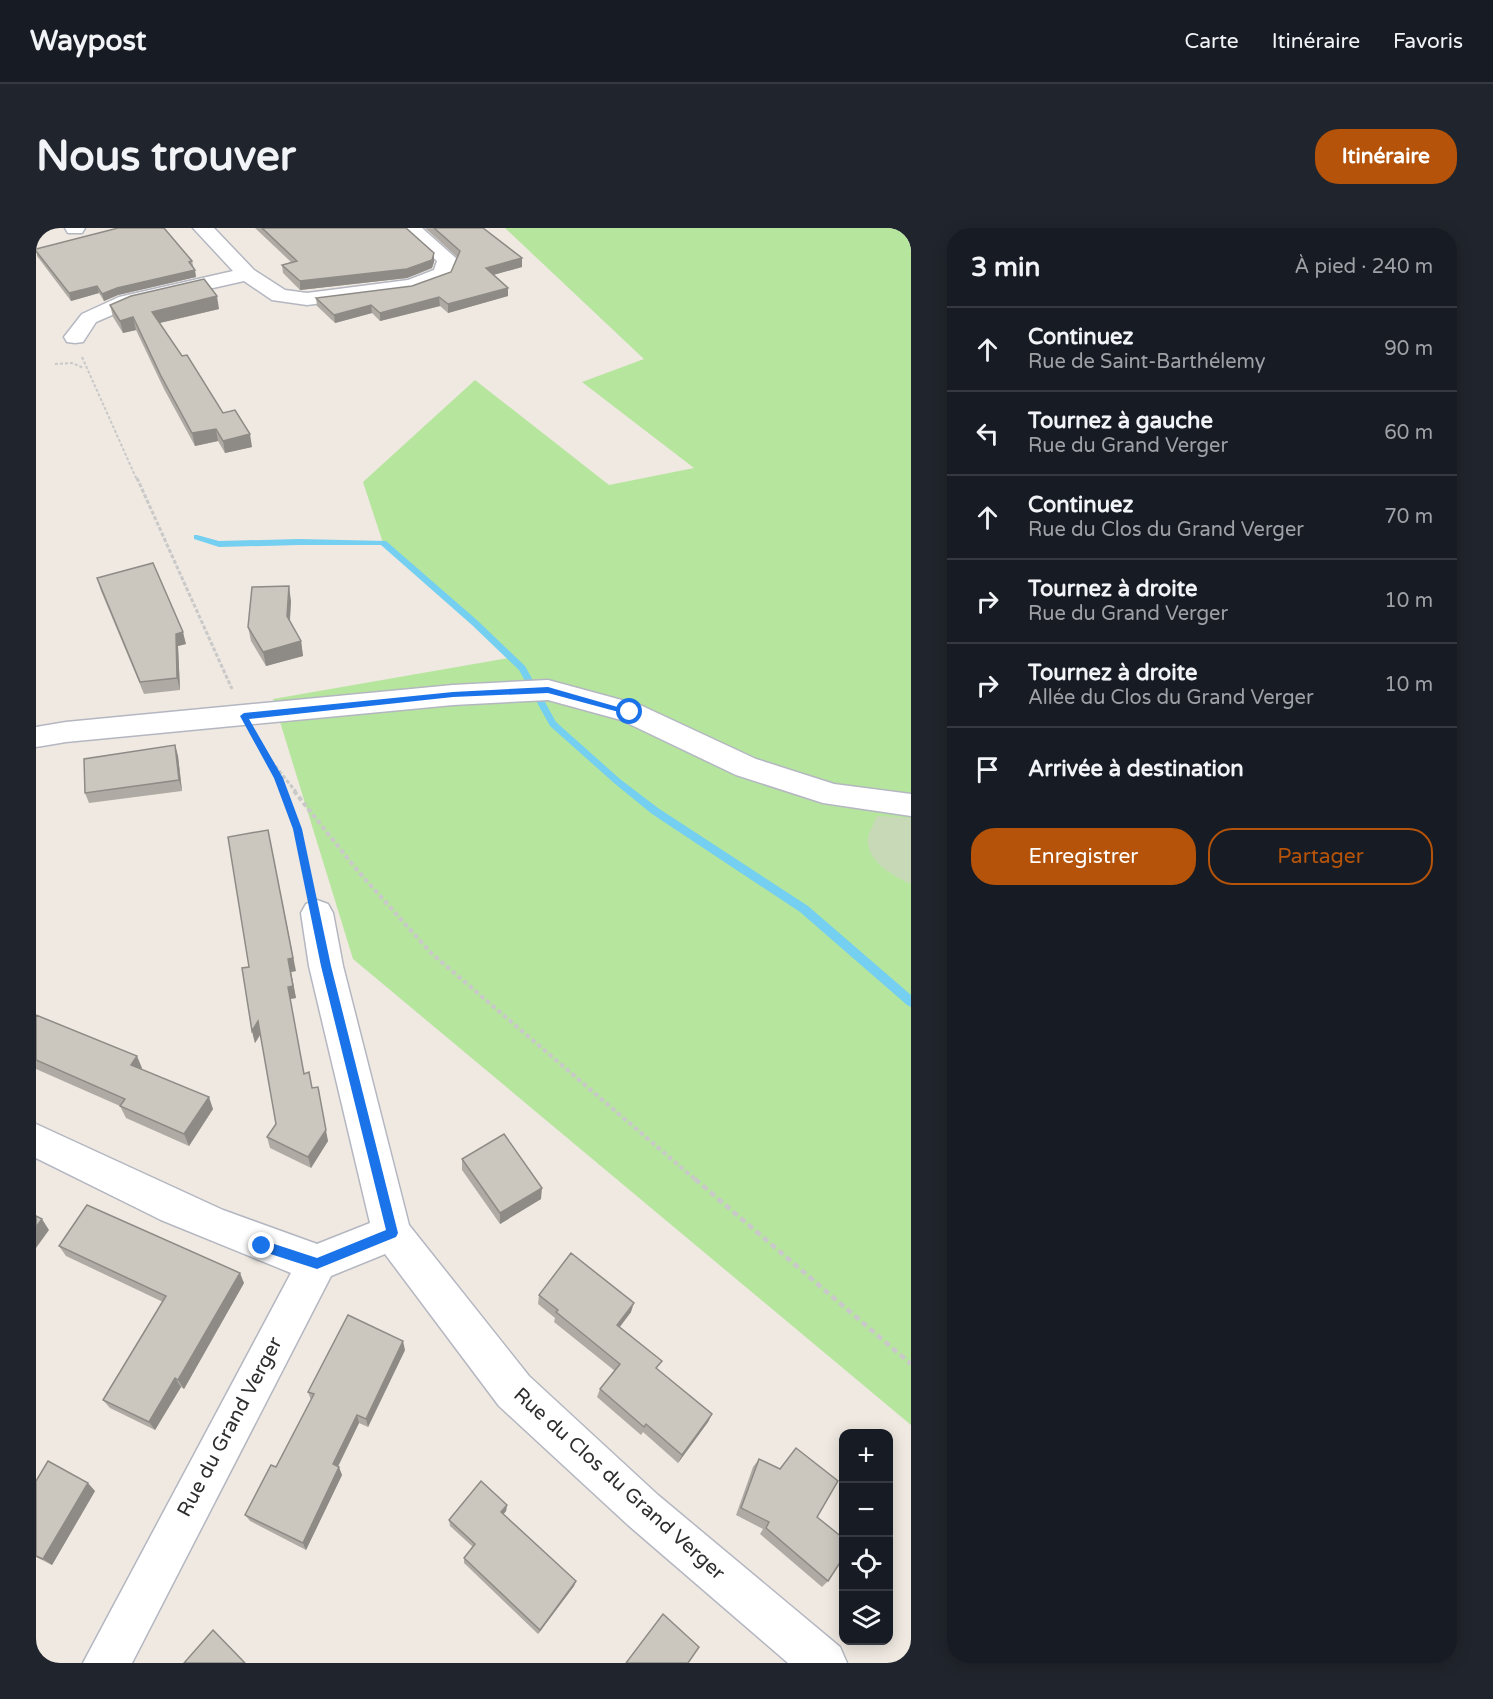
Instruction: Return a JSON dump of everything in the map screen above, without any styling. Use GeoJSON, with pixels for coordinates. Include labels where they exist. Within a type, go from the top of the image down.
{"type":"FeatureCollection","features":[{"type":"Feature","properties":{"kind":"street"},"geometry":{"type":"LineString","coordinates":[[203,228],[247,274],[279,296],[308,299],[412,286],[443,274],[448,260],[410,228]]}},
{"type":"Feature","properties":{"kind":"street"},"geometry":{"type":"LineString","coordinates":[[75,337],[90,318],[126,301],[247,274]]}},
{"type":"Feature","properties":{"kind":"street"},"geometry":{"type":"LineString","coordinates":[[36,737],[66,732],[453,694],[548,690],[630,712],[747,767],[823,792],[911,805]]}},
{"type":"Feature","properties":{"kind":"street","name":"Rue du Clos du Grand Verger"},"geometry":{"type":"LineString","coordinates":[[317,913],[326,966],[392,1233],[514,1392],[643,1510],[824,1663]]}},
{"type":"Feature","properties":{"kind":"street"},"geometry":{"type":"LineString","coordinates":[[36,1140],[262,1246],[317,1263],[392,1233]]}},
{"type":"Feature","properties":{"kind":"street","name":"Rue du Grand Verger"},"geometry":{"type":"LineString","coordinates":[[106,1663],[135,1612],[317,1263]]}},
{"type":"Feature","properties":{"kind":"path"},"geometry":{"type":"LineString","coordinates":[[55,364],[72,363],[85,368],[244,716],[279,778],[297,829],[317,913]]}},
{"type":"Feature","properties":{"kind":"path"},"geometry":{"type":"LineString","coordinates":[[264,752],[357,870],[431,953],[911,1364]]}},
{"type":"Feature","properties":{"kind":"green space"},"geometry":{"type":"Polygon","coordinates":[[[505,228],[911,228],[911,1425],[353,959],[273,699],[514,657],[383,543],[363,482],[475,380],[609,485],[694,468],[582,382],[644,359],[505,228]]]}},
{"type":"Feature","properties":{"kind":"green space"},"geometry":{"type":"Polygon","coordinates":[[[877,816],[911,818],[911,884],[884,868],[873,857],[868,843],[877,816]]]}},
{"type":"Feature","properties":{"kind":"building"},"geometry":{"type":"Polygon","coordinates":[[[118,228],[164,228],[192,261],[189,262],[195,270],[117,288],[102,294],[97,286],[69,293],[36,251],[36,249],[118,228]]]}},
{"type":"Feature","properties":{"kind":"building"},"geometry":{"type":"Polygon","coordinates":[[[262,228],[406,228],[434,253],[432,260],[407,269],[300,281],[282,265],[297,261],[262,228]]]}},
{"type":"Feature","properties":{"kind":"building"},"geometry":{"type":"Polygon","coordinates":[[[434,228],[483,228],[522,258],[486,268],[508,288],[448,304],[439,297],[380,313],[371,305],[334,315],[316,298],[412,286],[451,272],[460,251],[434,228]]]}},
{"type":"Feature","properties":{"kind":"building"},"geometry":{"type":"Polygon","coordinates":[[[204,279],[217,296],[152,312],[182,356],[187,355],[223,413],[235,410],[250,434],[223,441],[216,429],[192,433],[133,317],[120,321],[110,305],[131,296],[204,279]]]}},
{"type":"Feature","properties":{"kind":"building"},"geometry":{"type":"Polygon","coordinates":[[[153,563],[183,632],[176,634],[177,678],[140,682],[97,578],[153,563]]]}},
{"type":"Feature","properties":{"kind":"building"},"geometry":{"type":"Polygon","coordinates":[[[289,586],[287,616],[301,641],[263,652],[248,627],[252,587],[289,586]]]}},
{"type":"Feature","properties":{"kind":"building"},"geometry":{"type":"Polygon","coordinates":[[[175,745],[179,780],[85,793],[84,759],[175,745]]]}},
{"type":"Feature","properties":{"kind":"building"},"geometry":{"type":"Polygon","coordinates":[[[268,830],[293,958],[288,959],[293,986],[288,987],[304,1074],[309,1072],[312,1088],[318,1087],[326,1130],[308,1157],[267,1137],[276,1124],[258,1021],[252,1031],[242,968],[249,967],[228,837],[268,830]]]}},
{"type":"Feature","properties":{"kind":"building"},"geometry":{"type":"Polygon","coordinates":[[[36,1015],[137,1056],[131,1065],[209,1097],[184,1134],[120,1106],[125,1099],[36,1060],[36,1015]]]}},
{"type":"Feature","properties":{"kind":"building"},"geometry":{"type":"Polygon","coordinates":[[[504,1134],[542,1188],[500,1213],[462,1159],[504,1134]]]}},
{"type":"Feature","properties":{"kind":"building"},"geometry":{"type":"Polygon","coordinates":[[[87,1205],[240,1273],[178,1380],[175,1378],[149,1422],[103,1400],[166,1296],[59,1246],[87,1205]]]}},
{"type":"Feature","properties":{"kind":"building"},"geometry":{"type":"Polygon","coordinates":[[[36,1216],[42,1219],[36,1227],[36,1216]]]}},
{"type":"Feature","properties":{"kind":"building"},"geometry":{"type":"Polygon","coordinates":[[[571,1253],[634,1303],[617,1325],[662,1361],[656,1368],[712,1414],[682,1455],[646,1424],[644,1427],[600,1389],[620,1364],[556,1312],[558,1310],[539,1295],[571,1253]]]}},
{"type":"Feature","properties":{"kind":"building"},"geometry":{"type":"Polygon","coordinates":[[[348,1315],[403,1341],[366,1419],[357,1415],[333,1464],[339,1467],[303,1543],[245,1515],[271,1465],[276,1467],[314,1394],[308,1392],[348,1315]]]}},
{"type":"Feature","properties":{"kind":"building"},"geometry":{"type":"Polygon","coordinates":[[[796,1448],[838,1481],[817,1517],[839,1535],[839,1564],[828,1581],[766,1528],[769,1522],[741,1508],[759,1459],[780,1469],[796,1448]]]}},
{"type":"Feature","properties":{"kind":"building"},"geometry":{"type":"Polygon","coordinates":[[[48,1461],[88,1483],[43,1559],[36,1556],[36,1481],[48,1461]]]}},
{"type":"Feature","properties":{"kind":"building"},"geometry":{"type":"Polygon","coordinates":[[[481,1481],[507,1505],[501,1512],[576,1581],[540,1630],[464,1558],[475,1544],[449,1520],[481,1481]]]}},
{"type":"Feature","properties":{"kind":"building"},"geometry":{"type":"Polygon","coordinates":[[[663,1614],[699,1647],[688,1663],[626,1663],[663,1614]]]}},
{"type":"Feature","properties":{"kind":"building"},"geometry":{"type":"Polygon","coordinates":[[[213,1630],[245,1663],[184,1663],[213,1630]]]}},
{"type":"Feature","properties":{"kind":"waterway"},"geometry":{"type":"LineString","coordinates":[[197,537],[219,544],[383,543],[475,623],[522,668],[553,724],[617,781],[655,811],[804,909],[911,1002]]}},
{"type":"Feature","properties":{"kind":"route"},"geometry":{"type":"LineString","coordinates":[[262,1246],[317,1263],[392,1233],[326,966],[317,913],[297,829],[279,778],[244,716],[453,694],[548,690],[630,712]]}}]}
